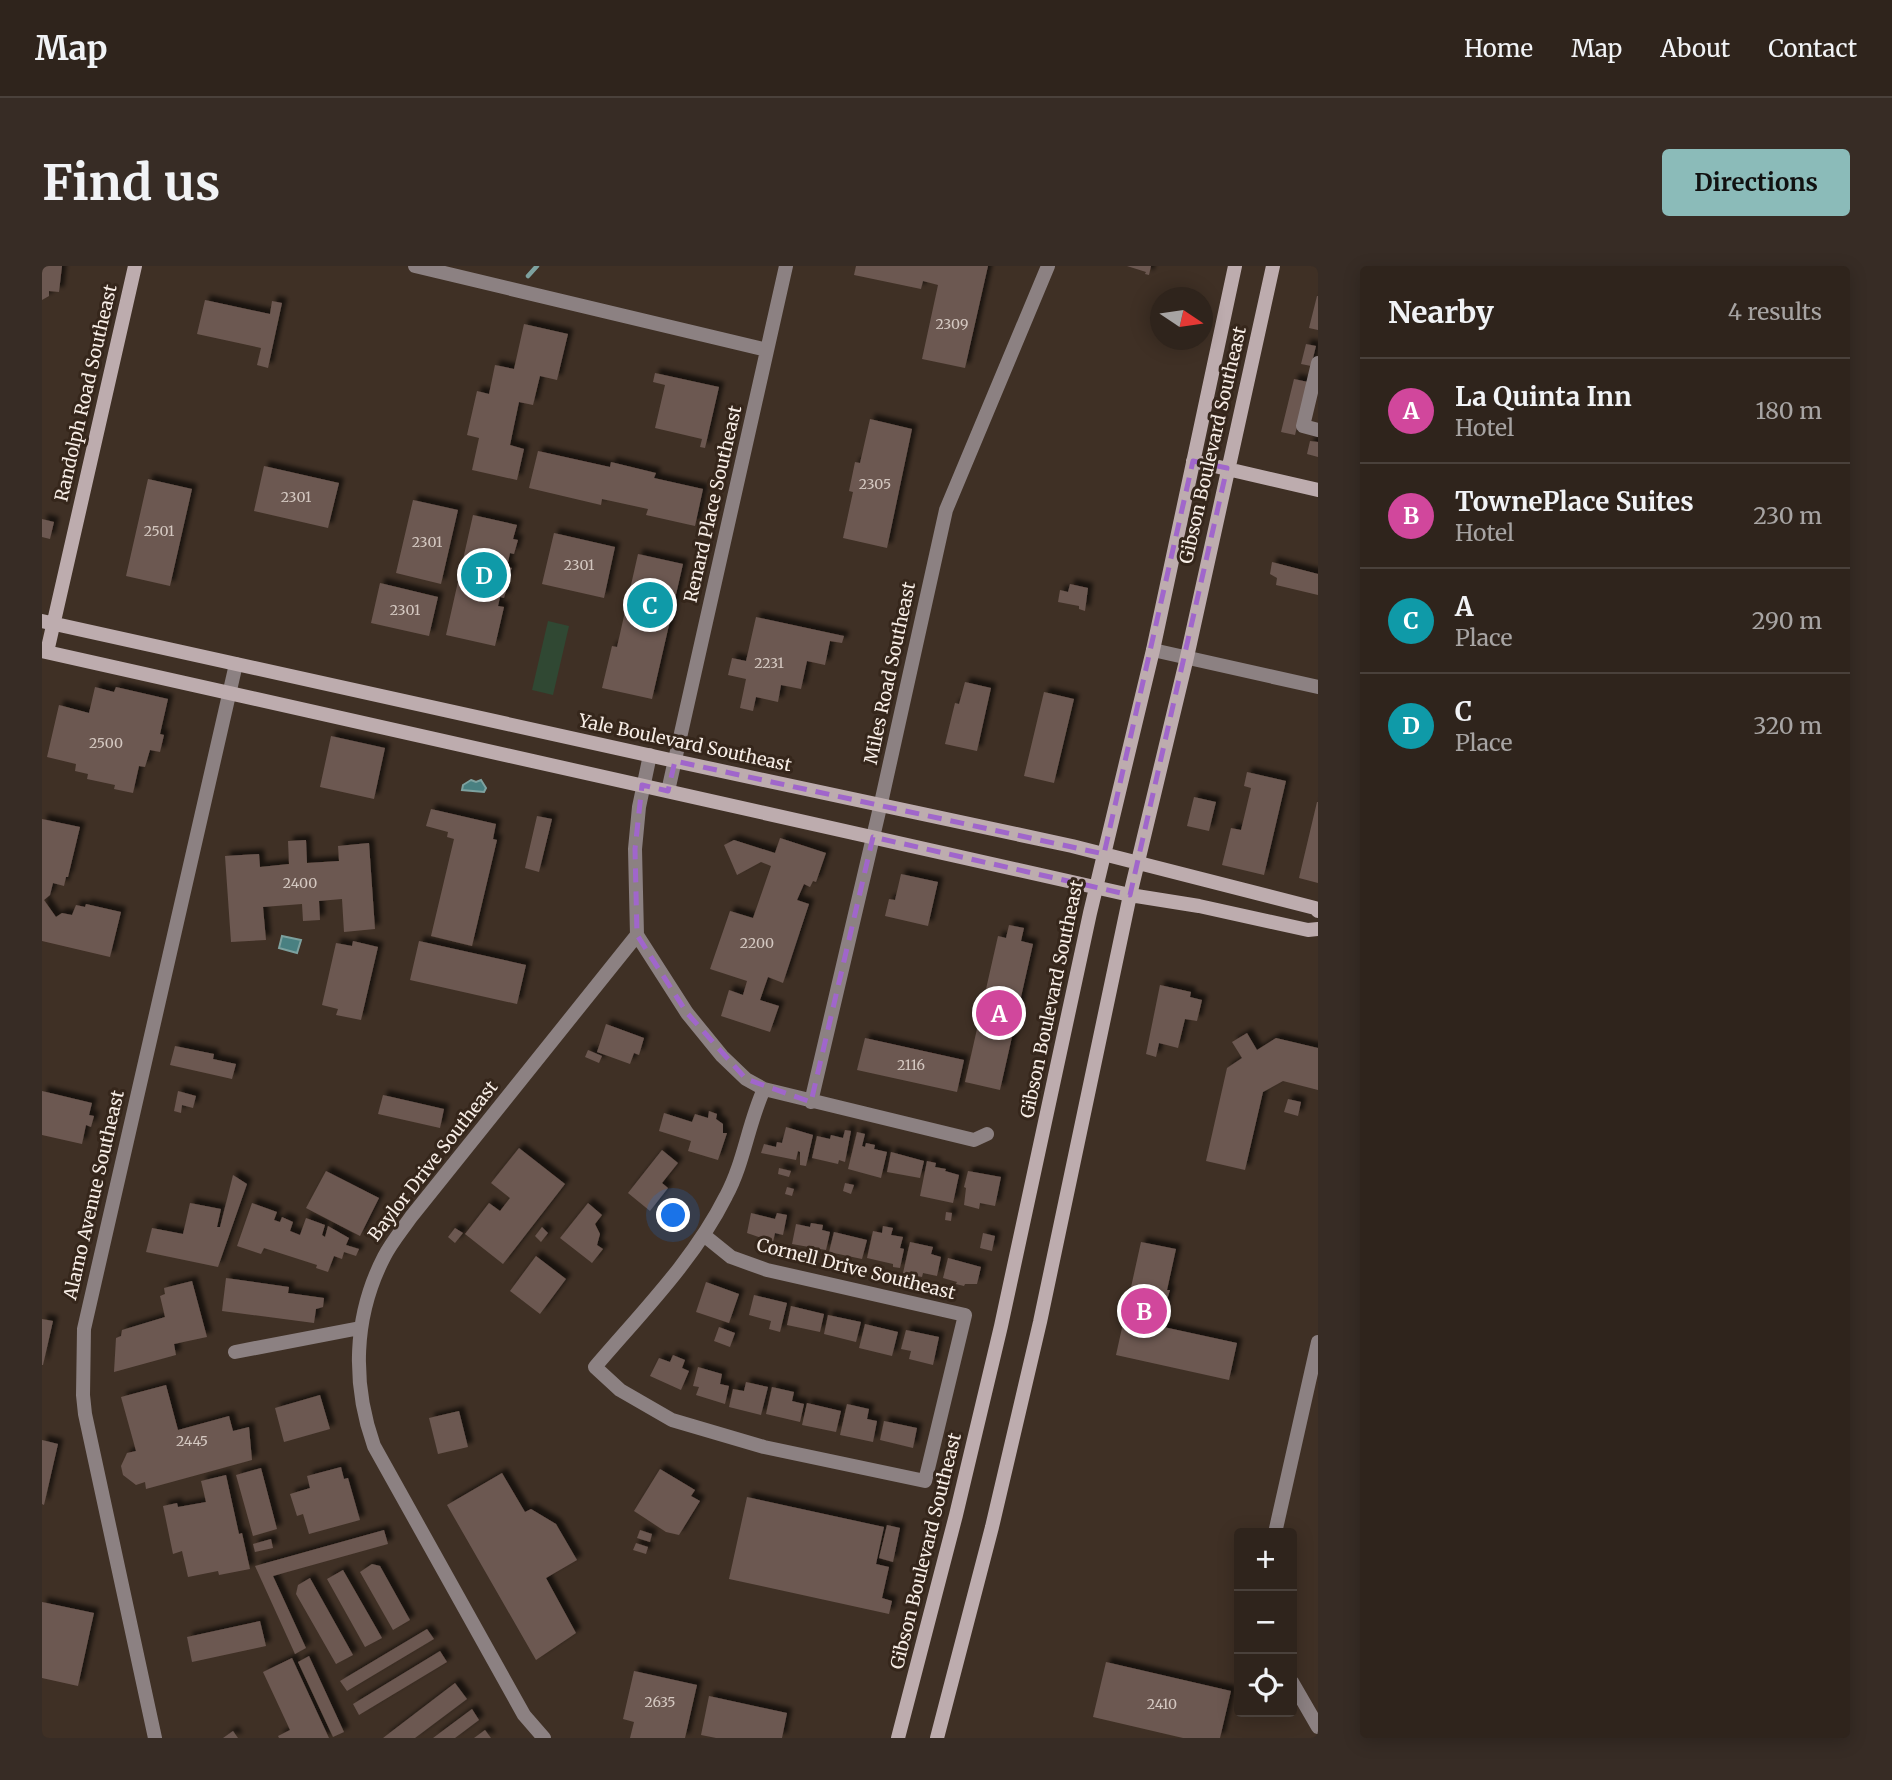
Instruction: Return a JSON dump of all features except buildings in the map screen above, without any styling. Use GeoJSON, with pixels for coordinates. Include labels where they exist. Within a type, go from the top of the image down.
{"type":"FeatureCollection","features":[{"type":"Feature","properties":{"kind":"main road","name":"Randolph Road Southeast"},"geometry":{"type":"LineString","coordinates":[[44,651],[48,622],[135,266]]}},
{"type":"Feature","properties":{"kind":"main road","name":"Gibson Boulevard Southeast"},"geometry":{"type":"LineString","coordinates":[[898,1738],[956,1516],[1001,1326],[1096,887],[1153,650],[1235,266]]}},
{"type":"Feature","properties":{"kind":"main road","name":"Gibson Boulevard Southeast"},"geometry":{"type":"LineString","coordinates":[[937,1738],[992,1527],[1040,1322],[1130,895],[1187,657],[1273,266]]}},
{"type":"Feature","properties":{"kind":"main road"},"geometry":{"type":"LineString","coordinates":[[1193,461],[1318,490]]}},
{"type":"Feature","properties":{"kind":"main road","name":"Yale Boulevard Southeast"},"geometry":{"type":"LineString","coordinates":[[48,622],[675,761],[881,803],[1138,862],[1315,908],[1318,911]]}},
{"type":"Feature","properties":{"kind":"main road"},"geometry":{"type":"LineString","coordinates":[[44,651],[1130,895],[1199,906],[1308,930],[1318,929]]}},
{"type":"Feature","properties":{"kind":"street"},"geometry":{"type":"LineString","coordinates":[[415,266],[767,350]]}},
{"type":"Feature","properties":{"kind":"street","name":"Renard Place Southeast"},"geometry":{"type":"LineString","coordinates":[[668,791],[786,266]]}},
{"type":"Feature","properties":{"kind":"street","name":"Miles Road Southeast"},"geometry":{"type":"LineString","coordinates":[[811,1102],[946,510],[1048,266]]}},
{"type":"Feature","properties":{"kind":"street"},"geometry":{"type":"LineString","coordinates":[[1318,363],[1303,426],[1318,430]]}},
{"type":"Feature","properties":{"kind":"street"},"geometry":{"type":"LineString","coordinates":[[1153,650],[1318,687]]}},
{"type":"Feature","properties":{"kind":"street","name":"Alamo Avenue Southeast"},"geometry":{"type":"LineString","coordinates":[[155,1738],[85,1414],[84,1329],[236,664]]}},
{"type":"Feature","properties":{"kind":"street"},"geometry":{"type":"LineString","coordinates":[[649,755],[642,785],[635,849],[637,935],[687,1013],[722,1056],[746,1079],[764,1089],[974,1140],[987,1134]]}},
{"type":"Feature","properties":{"kind":"street","name":"Baylor Drive Southeast"},"geometry":{"type":"LineString","coordinates":[[544,1738],[524,1715],[374,1446],[363,1414],[358,1366],[360,1328],[376,1272],[411,1217],[637,935]]}},
{"type":"Feature","properties":{"kind":"street"},"geometry":{"type":"LineString","coordinates":[[705,1236],[728,1194],[754,1111],[764,1089]]}},
{"type":"Feature","properties":{"kind":"street","name":"Cornell Drive Southeast"},"geometry":{"type":"LineString","coordinates":[[705,1236],[731,1256],[767,1270],[965,1315]]}},
{"type":"Feature","properties":{"kind":"street","name":"Gibson Boulevard Southeast"},"geometry":{"type":"LineString","coordinates":[[705,1236],[595,1367],[621,1390],[672,1420],[764,1447],[925,1481],[965,1315]]}},
{"type":"Feature","properties":{"kind":"street"},"geometry":{"type":"LineString","coordinates":[[236,1352],[360,1328]]}},
{"type":"Feature","properties":{"kind":"street"},"geometry":{"type":"LineString","coordinates":[[1276,1528],[1318,1342]]}},
{"type":"Feature","properties":{"kind":"street"},"geometry":{"type":"LineString","coordinates":[[1297,1691],[1318,1727]]}},
{"type":"Feature","properties":{"kind":"highlighted area"},"geometry":{"type":"Polygon","coordinates":[[[1193,461],[1227,468],[1130,895],[873,837],[811,1102],[746,1079],[687,1013],[637,935],[635,849],[642,785],[668,791],[675,761],[1104,854],[1193,461]]]}},
{"type":"Feature","properties":{"kind":"green space"},"geometry":{"type":"Polygon","coordinates":[[[548,621],[569,626],[553,695],[532,690],[548,621]]]}},
{"type":"Feature","properties":{"kind":"water"},"geometry":{"type":"Polygon","coordinates":[[[471,780],[481,780],[486,788],[484,792],[462,790],[463,785],[471,780]]]}},
{"type":"Feature","properties":{"kind":"water"},"geometry":{"type":"Polygon","coordinates":[[[282,936],[301,940],[297,953],[279,948],[282,936]]]}},
{"type":"Feature","properties":{"kind":"waterway"},"geometry":{"type":"LineString","coordinates":[[528,276],[537,266]]}},
{"type":"Feature","properties":{"kind":"place","name":"C"},"geometry":{"type":"Point","coordinates":[484,575]}},
{"type":"Feature","properties":{"kind":"place","name":"A"},"geometry":{"type":"Point","coordinates":[650,605]}},
{"type":"Feature","properties":{"kind":"place","name":"La Quinta Inn"},"geometry":{"type":"Point","coordinates":[999,1013]}},
{"type":"Feature","properties":{"kind":"place","name":"TownePlace Suites"},"geometry":{"type":"Point","coordinates":[1144,1311]}}]}
